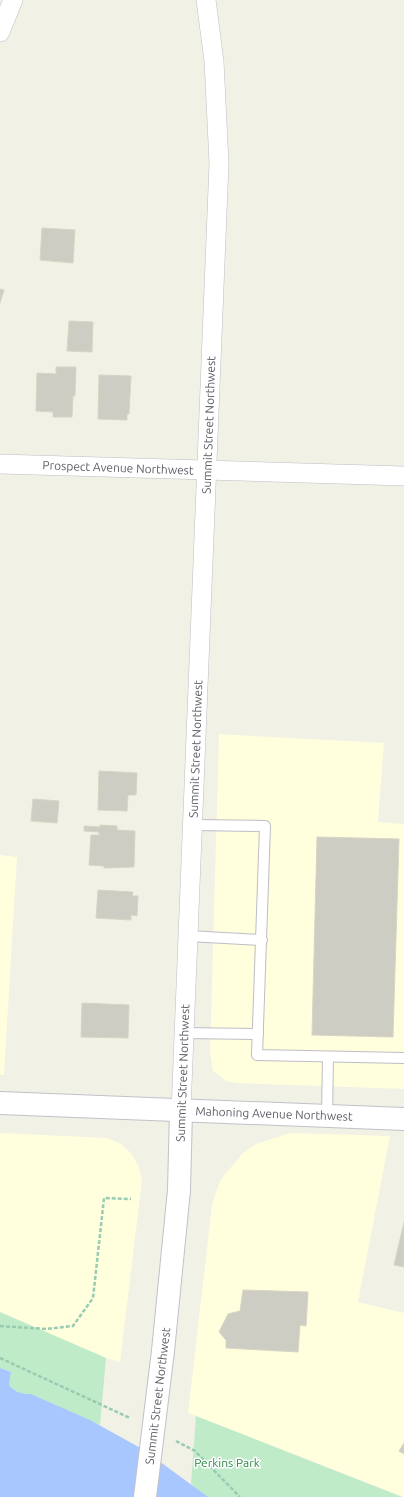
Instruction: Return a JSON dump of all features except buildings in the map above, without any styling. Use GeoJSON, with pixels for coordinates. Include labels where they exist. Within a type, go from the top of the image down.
{"type":"FeatureCollection","features":[{"type":"Feature","properties":{"kind":"main road","name":"Mahoning Avenue Northwest"},"geometry":{"type":"LineString","coordinates":[[0,1103],[404,1119]]}},
{"type":"Feature","properties":{"kind":"main road","name":"Summit Street Northwest"},"geometry":{"type":"LineString","coordinates":[[145,1497],[163,1352],[179,1190],[181,1111]]}},
{"type":"Feature","properties":{"kind":"street"},"geometry":{"type":"LineString","coordinates":[[0,32],[13,0]]}},
{"type":"Feature","properties":{"kind":"street","name":"Summit Street Northwest"},"geometry":{"type":"LineString","coordinates":[[181,1111],[208,471],[219,163],[218,112],[214,60],[206,0]]}},
{"type":"Feature","properties":{"kind":"street","name":"Prospect Avenue Northwest"},"geometry":{"type":"LineString","coordinates":[[0,464],[404,476]]}},
{"type":"Feature","properties":{"kind":"lane"},"geometry":{"type":"LineString","coordinates":[[193,825],[265,826],[257,1055],[404,1058]]}},
{"type":"Feature","properties":{"kind":"lane"},"geometry":{"type":"LineString","coordinates":[[188,936],[262,940]]}},
{"type":"Feature","properties":{"kind":"lane"},"geometry":{"type":"LineString","coordinates":[[184,1033],[258,1034]]}},
{"type":"Feature","properties":{"kind":"lane"},"geometry":{"type":"LineString","coordinates":[[327,1116],[328,1057]]}},
{"type":"Feature","properties":{"kind":"path"},"geometry":{"type":"LineString","coordinates":[[0,1326],[46,1330],[73,1326],[93,1298],[104,1198],[131,1199]]}},
{"type":"Feature","properties":{"kind":"path"},"geometry":{"type":"LineString","coordinates":[[0,1358],[105,1405]]}},
{"type":"Feature","properties":{"kind":"shaded area"},"geometry":{"type":"Polygon","coordinates":[[[219,734],[384,743],[378,822],[404,824],[404,1089],[236,1083],[226,1081],[213,1071],[210,1053],[219,734]]]}},
{"type":"Feature","properties":{"kind":"shaded area"},"geometry":{"type":"Polygon","coordinates":[[[0,855],[17,857],[4,1075],[0,1075],[0,855]]]}},
{"type":"Feature","properties":{"kind":"shaded area"},"geometry":{"type":"Polygon","coordinates":[[[0,1133],[108,1138],[121,1144],[131,1153],[139,1167],[142,1181],[120,1362],[106,1358],[0,1312],[0,1133]]]}},
{"type":"Feature","properties":{"kind":"shaded area"},"geometry":{"type":"Polygon","coordinates":[[[290,1133],[390,1136],[358,1302],[404,1313],[404,1497],[188,1413],[212,1205],[216,1192],[221,1179],[243,1153],[256,1144],[290,1133]]]}},
{"type":"Feature","properties":{"kind":"green space"},"geometry":{"type":"Polygon","coordinates":[[[0,1312],[106,1358],[100,1425],[31,1394],[18,1392],[9,1385],[11,1372],[0,1368],[0,1312]]]}},
{"type":"Feature","properties":{"kind":"green space","name":"Perkins Park"},"geometry":{"type":"Polygon","coordinates":[[[196,1416],[402,1497],[205,1497],[191,1484],[196,1416]]]}},
{"type":"Feature","properties":{"kind":"water"},"geometry":{"type":"Polygon","coordinates":[[[0,1368],[11,1372],[9,1385],[16,1391],[31,1394],[90,1420],[144,1450],[208,1497],[0,1497],[0,1368]]]}}]}
